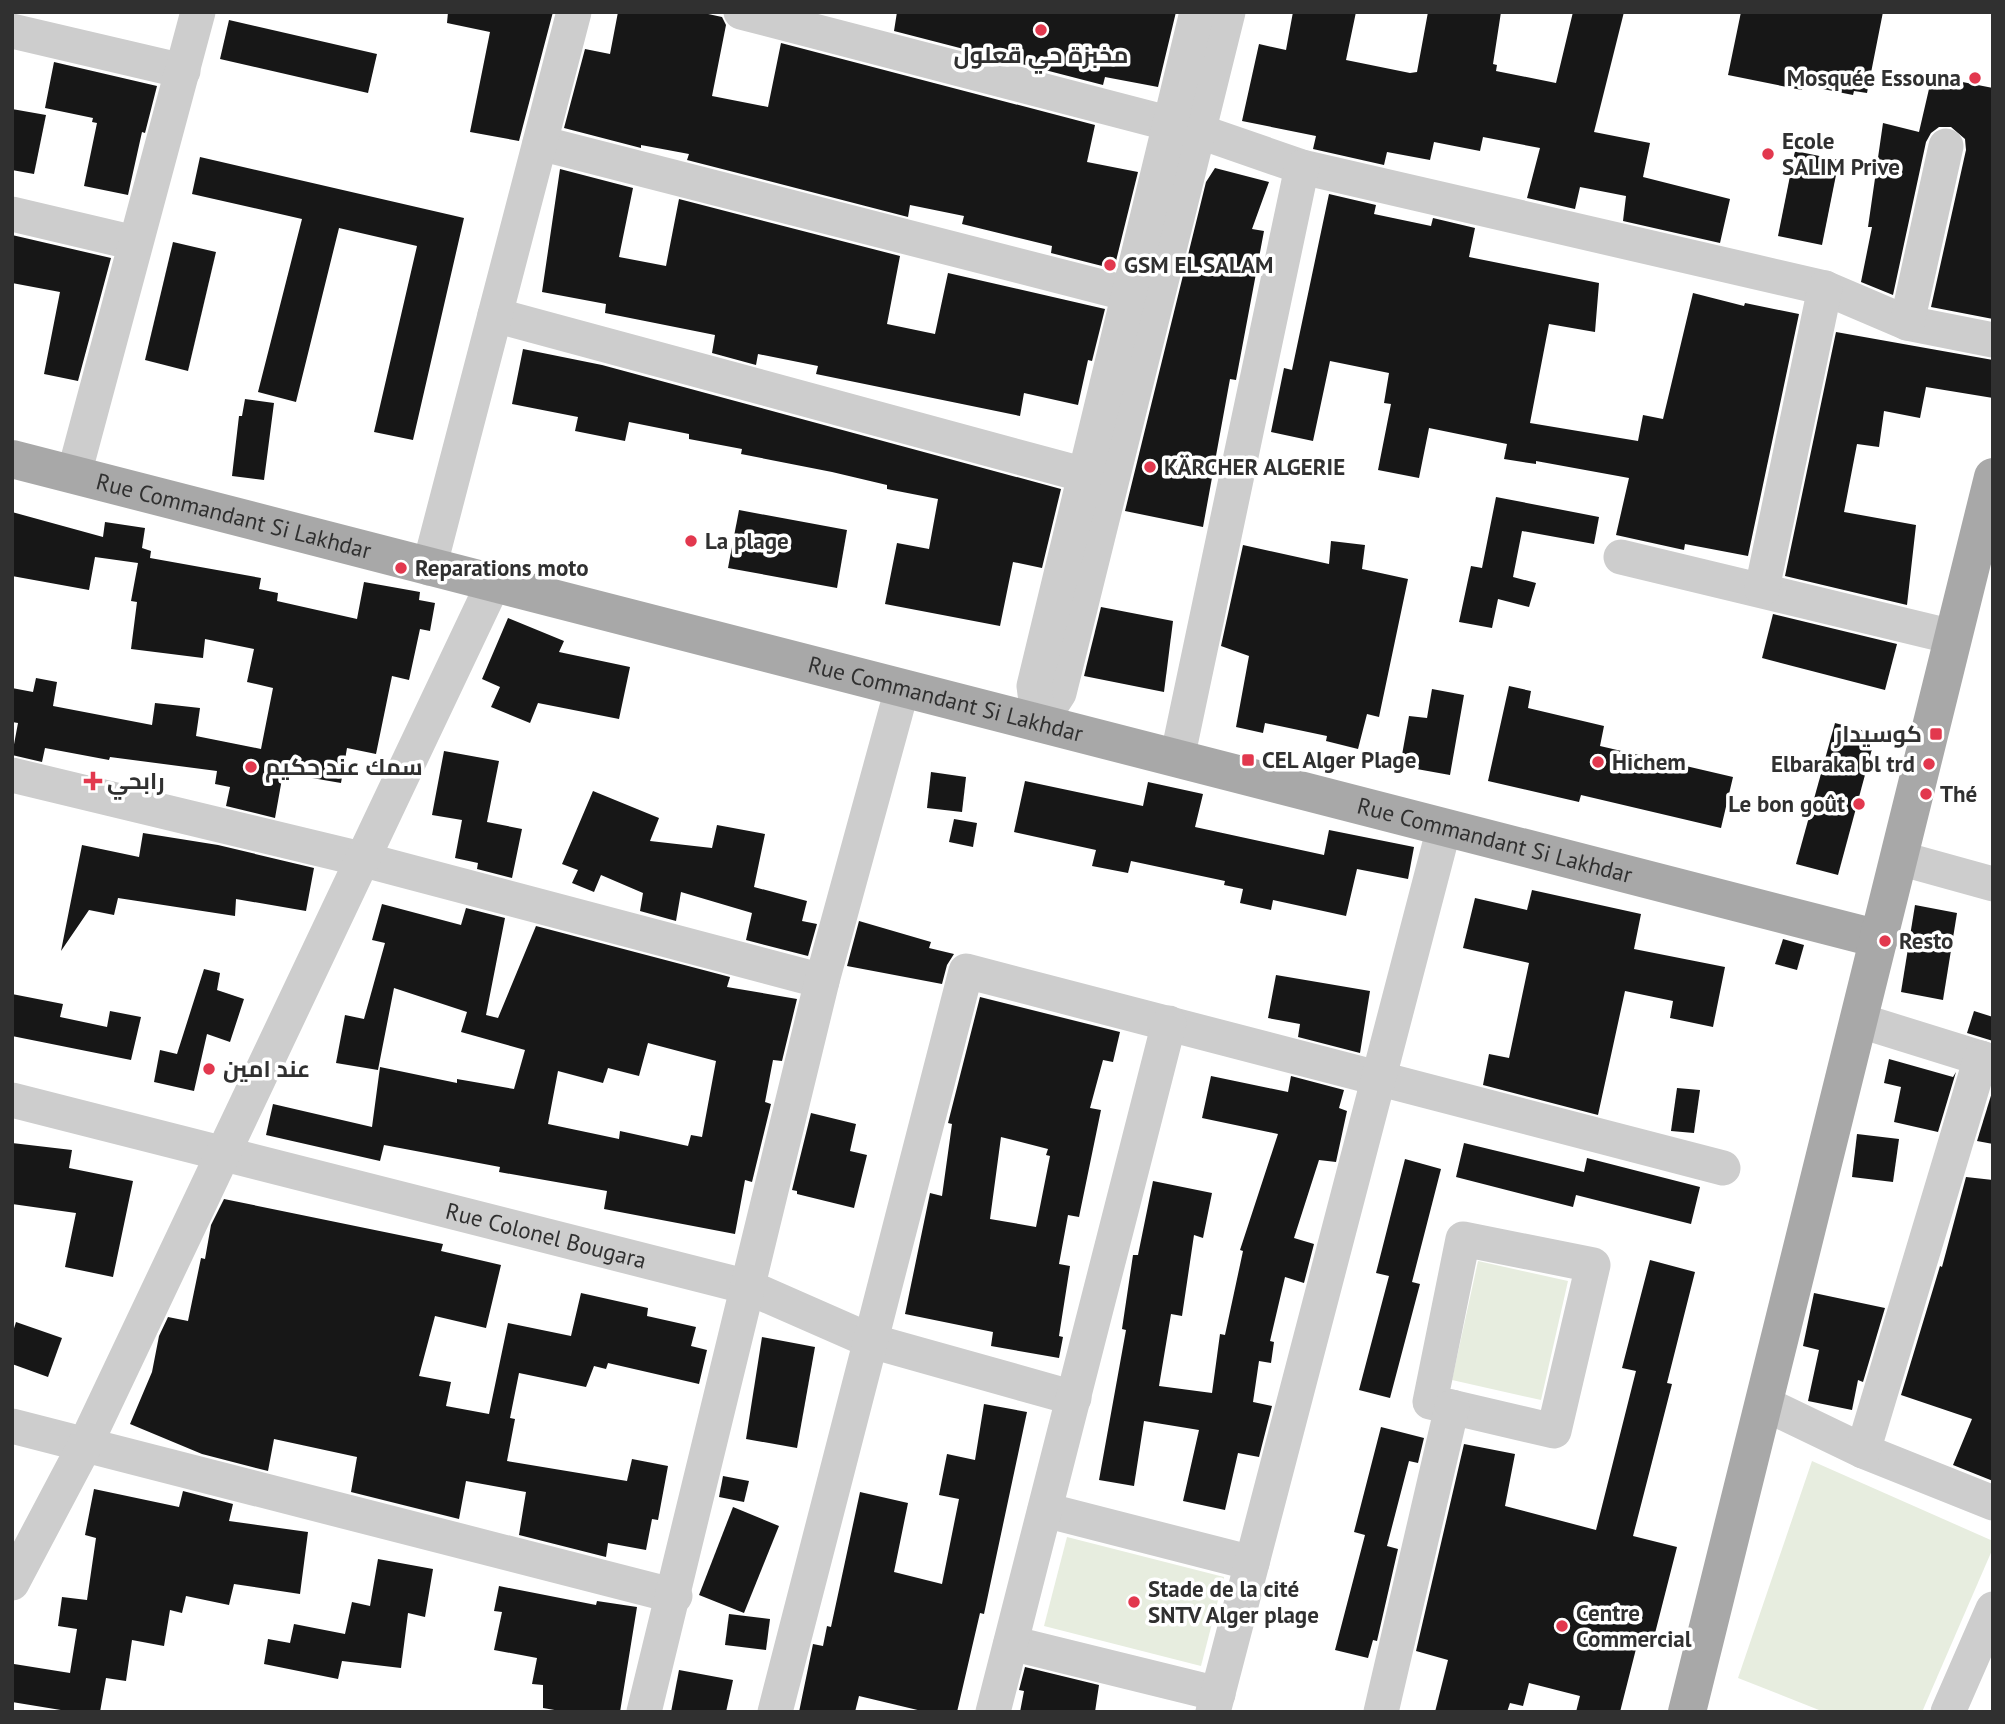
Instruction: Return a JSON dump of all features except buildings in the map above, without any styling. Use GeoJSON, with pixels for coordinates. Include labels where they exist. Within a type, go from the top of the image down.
{"type":"FeatureCollection","features":[{"type":"Feature","properties":{"kind":"main road","name":"Rue Commandant Si Lakhdar"},"geometry":{"type":"LineString","coordinates":[[12,459],[1879,939]]}},
{"type":"Feature","properties":{"kind":"main road"},"geometry":{"type":"LineString","coordinates":[[1687,1712],[1993,477]]}},
{"type":"Feature","properties":{"kind":"street"},"geometry":{"type":"LineString","coordinates":[[74,474],[198,12]]}},
{"type":"Feature","properties":{"kind":"street"},"geometry":{"type":"LineString","coordinates":[[429,568],[574,12]]}},
{"type":"Feature","properties":{"kind":"street"},"geometry":{"type":"LineString","coordinates":[[741,12],[853,25],[1184,127],[1302,167],[1825,288],[1907,323],[1993,340]]}},
{"type":"Feature","properties":{"kind":"street"},"geometry":{"type":"LineString","coordinates":[[1040,724],[1059,692],[1184,127],[1197,12]]}},
{"type":"Feature","properties":{"kind":"street"},"geometry":{"type":"LineString","coordinates":[[1040,724],[1034,686],[1129,294],[1184,127],[1228,12]]}},
{"type":"Feature","properties":{"kind":"street"},"geometry":{"type":"LineString","coordinates":[[12,31],[183,71]]}},
{"type":"Feature","properties":{"kind":"street"},"geometry":{"type":"LineString","coordinates":[[540,143],[1129,294]]}},
{"type":"Feature","properties":{"kind":"street"},"geometry":{"type":"LineString","coordinates":[[1907,323],[1946,146]]}},
{"type":"Feature","properties":{"kind":"street"},"geometry":{"type":"LineString","coordinates":[[1177,759],[1302,167]]}},
{"type":"Feature","properties":{"kind":"street"},"geometry":{"type":"LineString","coordinates":[[12,214],[135,243]]}},
{"type":"Feature","properties":{"kind":"street"},"geometry":{"type":"LineString","coordinates":[[1762,589],[1825,288]]}},
{"type":"Feature","properties":{"kind":"street"},"geometry":{"type":"LineString","coordinates":[[495,315],[1085,475]]}},
{"type":"Feature","properties":{"kind":"street"},"geometry":{"type":"LineString","coordinates":[[1621,557],[1953,637]]}},
{"type":"Feature","properties":{"kind":"street"},"geometry":{"type":"LineString","coordinates":[[12,1583],[85,1445],[493,584]]}},
{"type":"Feature","properties":{"kind":"street"},"geometry":{"type":"LineString","coordinates":[[644,1712],[675,1596],[822,981],[902,689]]}},
{"type":"Feature","properties":{"kind":"street"},"geometry":{"type":"LineString","coordinates":[[12,775],[361,859],[822,981]]}},
{"type":"Feature","properties":{"kind":"street"},"geometry":{"type":"LineString","coordinates":[[1011,1643],[1215,1703],[1444,828]]}},
{"type":"Feature","properties":{"kind":"street"},"geometry":{"type":"LineString","coordinates":[[1899,858],[1993,884]]}},
{"type":"Feature","properties":{"kind":"street"},"geometry":{"type":"LineString","coordinates":[[775,1712],[966,971],[1723,1168]]}},
{"type":"Feature","properties":{"kind":"street"},"geometry":{"type":"LineString","coordinates":[[1858,1020],[1987,1060],[1863,1451]]}},
{"type":"Feature","properties":{"kind":"street"},"geometry":{"type":"LineString","coordinates":[[993,1712],[1169,1023]]}},
{"type":"Feature","properties":{"kind":"street","name":"Rue Colonel Bougara"},"geometry":{"type":"LineString","coordinates":[[12,1100],[748,1287],[871,1341],[1073,1398]]}},
{"type":"Feature","properties":{"kind":"street"},"geometry":{"type":"LineString","coordinates":[[1462,1239],[1592,1265],[1554,1430],[1452,1408],[1430,1402],[1462,1239]]}},
{"type":"Feature","properties":{"kind":"street"},"geometry":{"type":"LineString","coordinates":[[1763,1404],[1863,1451],[1993,1503]]}},
{"type":"Feature","properties":{"kind":"street"},"geometry":{"type":"LineString","coordinates":[[1381,1712],[1452,1408]]}},
{"type":"Feature","properties":{"kind":"street"},"geometry":{"type":"LineString","coordinates":[[12,1426],[675,1596]]}},
{"type":"Feature","properties":{"kind":"street"},"geometry":{"type":"LineString","coordinates":[[1045,1510],[1252,1563]]}},
{"type":"Feature","properties":{"kind":"street"},"geometry":{"type":"LineString","coordinates":[[1948,1712],[1993,1609]]}},
{"type":"Feature","properties":{"kind":"shaded area"},"geometry":{"type":"Polygon","coordinates":[[[1478,1261],[1568,1281],[1541,1400],[1452,1380],[1478,1261]]]}},
{"type":"Feature","properties":{"kind":"shaded area"},"geometry":{"type":"Polygon","coordinates":[[[1812,1461],[1993,1541],[1993,1548],[1922,1712],[1824,1712],[1738,1678],[1812,1461]]]}},
{"type":"Feature","properties":{"kind":"shaded area","name":"Stade de la cité SNTV Alger plage"},"geometry":{"type":"Polygon","coordinates":[[[1067,1537],[1224,1577],[1201,1666],[1044,1626],[1067,1537]]]}},
{"type":"Feature","properties":{"kind":"place","name":"مخبزة حي قعلول"},"geometry":{"type":"Point","coordinates":[1041,30]}},
{"type":"Feature","properties":{"kind":"place","name":"Mosquée Essouna"},"geometry":{"type":"Point","coordinates":[1975,78]}},
{"type":"Feature","properties":{"kind":"place","name":"Ecole SALIM Prive"},"geometry":{"type":"Point","coordinates":[1768,154]}},
{"type":"Feature","properties":{"kind":"place","name":"GSM EL SALAM"},"geometry":{"type":"Point","coordinates":[1110,265]}},
{"type":"Feature","properties":{"kind":"place","name":"KÄRCHER ALGERIE"},"geometry":{"type":"Point","coordinates":[1150,467]}},
{"type":"Feature","properties":{"kind":"place","name":"La plage"},"geometry":{"type":"Point","coordinates":[691,541]}},
{"type":"Feature","properties":{"kind":"place","name":"Reparations moto"},"geometry":{"type":"Point","coordinates":[401,568]}},
{"type":"Feature","properties":{"kind":"place","name":"كوسيدار"},"geometry":{"type":"Point","coordinates":[1936,734]}},
{"type":"Feature","properties":{"kind":"place","name":"CEL Alger Plage"},"geometry":{"type":"Point","coordinates":[1248,760]}},
{"type":"Feature","properties":{"kind":"place","name":"Hichem"},"geometry":{"type":"Point","coordinates":[1598,762]}},
{"type":"Feature","properties":{"kind":"place","name":"Elbaraka bl trd"},"geometry":{"type":"Point","coordinates":[1929,764]}},
{"type":"Feature","properties":{"kind":"place","name":"سمك عند حكيم"},"geometry":{"type":"Point","coordinates":[251,767]}},
{"type":"Feature","properties":{"kind":"place","name":"رابحي"},"geometry":{"type":"Point","coordinates":[93,781]}},
{"type":"Feature","properties":{"kind":"place","name":"Thé"},"geometry":{"type":"Point","coordinates":[1926,794]}},
{"type":"Feature","properties":{"kind":"place","name":"Le bon goût"},"geometry":{"type":"Point","coordinates":[1859,804]}},
{"type":"Feature","properties":{"kind":"place","name":"Resto"},"geometry":{"type":"Point","coordinates":[1885,941]}},
{"type":"Feature","properties":{"kind":"place","name":"عند امين"},"geometry":{"type":"Point","coordinates":[209,1069]}},
{"type":"Feature","properties":{"kind":"place","name":"Stade de la cité SNTV Alger plage"},"geometry":{"type":"Point","coordinates":[1134,1602]}},
{"type":"Feature","properties":{"kind":"place","name":"Centre Commercial"},"geometry":{"type":"Point","coordinates":[1562,1626]}}]}
